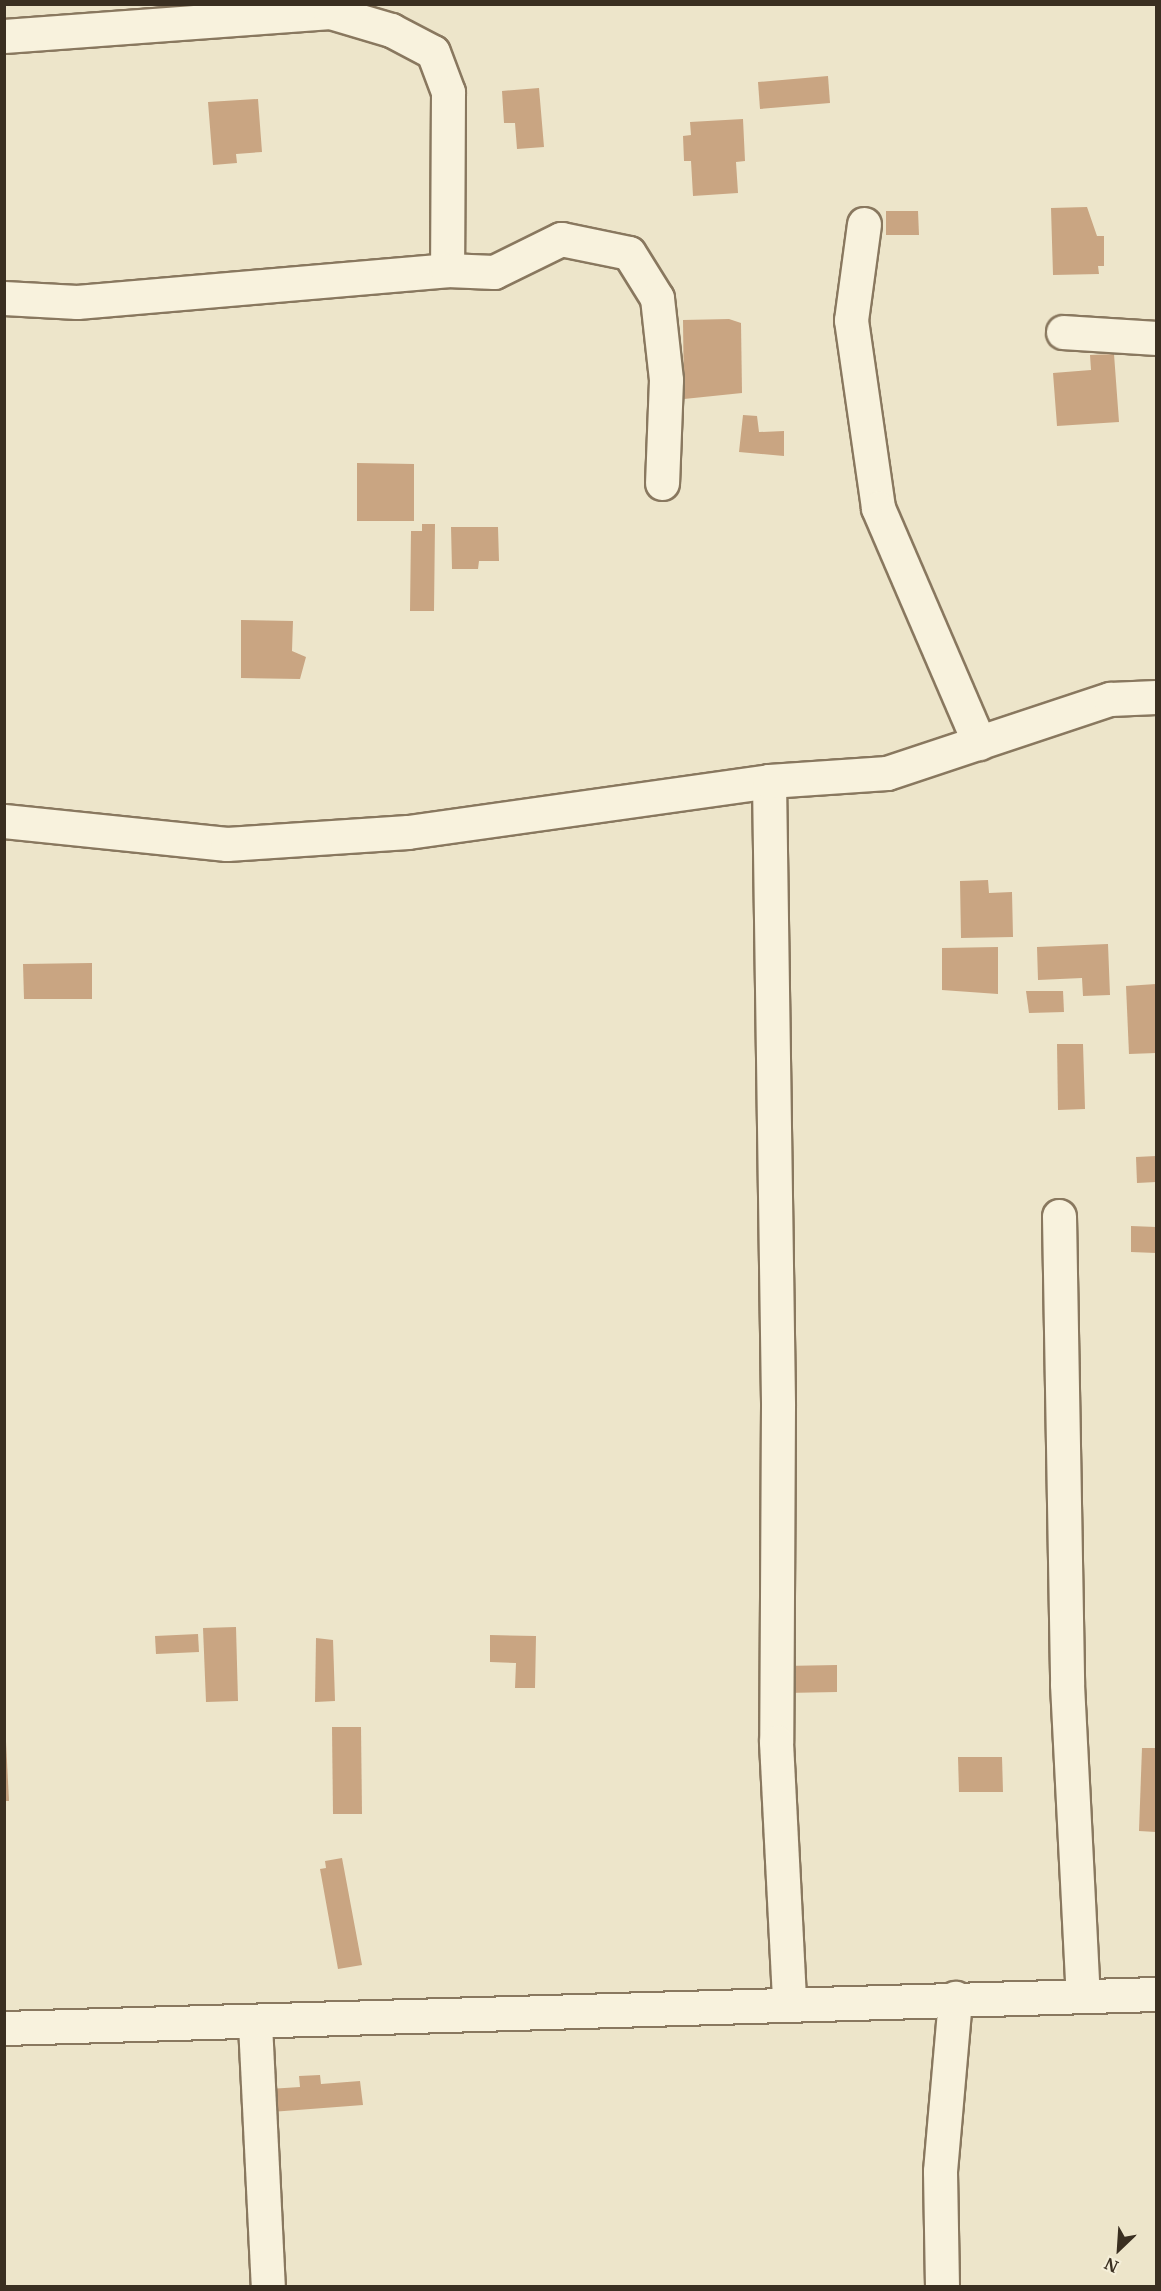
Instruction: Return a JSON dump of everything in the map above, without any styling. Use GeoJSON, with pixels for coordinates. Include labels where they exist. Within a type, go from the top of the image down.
{"type":"FeatureCollection","features":[{"type":"Feature","properties":{"kind":"street"},"geometry":{"type":"LineString","coordinates":[[4,36],[330,12],[391,30],[433,52],[448,92],[447,270]]}},
{"type":"Feature","properties":{"kind":"street"},"geometry":{"type":"LineString","coordinates":[[864,224],[852,320],[878,508],[979,743]]}},
{"type":"Feature","properties":{"kind":"street"},"geometry":{"type":"LineString","coordinates":[[4,298],[77,302],[447,270],[494,272],[561,239],[629,252],[657,298],[666,380],[662,483]]}},
{"type":"Feature","properties":{"kind":"street"},"geometry":{"type":"LineString","coordinates":[[1063,332],[1156,338]]}},
{"type":"Feature","properties":{"kind":"street"},"geometry":{"type":"LineString","coordinates":[[4,821],[227,844],[408,832],[769,782],[887,773],[1110,699],[1156,698]]}},
{"type":"Feature","properties":{"kind":"street"},"geometry":{"type":"LineString","coordinates":[[769,782],[778,1406],[776,1742],[789,2003]]}},
{"type":"Feature","properties":{"kind":"street"},"geometry":{"type":"LineString","coordinates":[[1059,1216],[1066,1684],[1083,1996]]}},
{"type":"Feature","properties":{"kind":"street"},"geometry":{"type":"LineString","coordinates":[[4,2028],[255,2024],[509,2009],[1156,1994]]}},
{"type":"Feature","properties":{"kind":"street"},"geometry":{"type":"LineString","coordinates":[[942,2286],[940,2171],[955,1998]]}},
{"type":"Feature","properties":{"kind":"street"},"geometry":{"type":"LineString","coordinates":[[255,2024],[268,2286]]}},
{"type":"Feature","properties":{"kind":"building"},"geometry":{"type":"Polygon","coordinates":[[[828,76],[830,103],[760,109],[758,82],[828,76]]]}},
{"type":"Feature","properties":{"kind":"building"},"geometry":{"type":"Polygon","coordinates":[[[539,88],[544,147],[517,149],[515,123],[504,123],[502,91],[539,88]]]}},
{"type":"Feature","properties":{"kind":"building"},"geometry":{"type":"Polygon","coordinates":[[[258,99],[262,152],[236,154],[237,163],[213,165],[208,102],[258,99]]]}},
{"type":"Feature","properties":{"kind":"building"},"geometry":{"type":"Polygon","coordinates":[[[743,119],[745,161],[736,162],[738,193],[693,196],[691,161],[684,161],[683,136],[691,135],[690,122],[743,119]]]}},
{"type":"Feature","properties":{"kind":"building"},"geometry":{"type":"Polygon","coordinates":[[[1087,207],[1097,236],[1104,236],[1104,266],[1098,266],[1099,274],[1053,275],[1051,208],[1087,207]]]}},
{"type":"Feature","properties":{"kind":"building"},"geometry":{"type":"Polygon","coordinates":[[[886,211],[918,211],[919,235],[886,235],[886,211]]]}},
{"type":"Feature","properties":{"kind":"building"},"geometry":{"type":"Polygon","coordinates":[[[729,319],[741,323],[742,393],[684,399],[683,320],[729,319]]]}},
{"type":"Feature","properties":{"kind":"building"},"geometry":{"type":"Polygon","coordinates":[[[1114,354],[1119,422],[1057,426],[1053,373],[1091,370],[1090,355],[1114,354]]]}},
{"type":"Feature","properties":{"kind":"building"},"geometry":{"type":"Polygon","coordinates":[[[743,415],[757,416],[759,432],[784,431],[784,456],[739,452],[743,415]]]}},
{"type":"Feature","properties":{"kind":"building"},"geometry":{"type":"Polygon","coordinates":[[[357,463],[414,464],[414,521],[357,521],[357,463]]]}},
{"type":"Feature","properties":{"kind":"building"},"geometry":{"type":"Polygon","coordinates":[[[422,524],[435,524],[434,611],[410,611],[411,531],[422,531],[422,524]]]}},
{"type":"Feature","properties":{"kind":"building"},"geometry":{"type":"Polygon","coordinates":[[[451,527],[498,527],[499,561],[479,561],[478,569],[452,569],[451,527]]]}},
{"type":"Feature","properties":{"kind":"building"},"geometry":{"type":"Polygon","coordinates":[[[241,620],[293,621],[292,651],[306,657],[300,679],[241,678],[241,620]]]}},
{"type":"Feature","properties":{"kind":"building"},"geometry":{"type":"Polygon","coordinates":[[[988,880],[989,893],[1012,892],[1013,937],[961,938],[960,881],[988,880]]]}},
{"type":"Feature","properties":{"kind":"building"},"geometry":{"type":"Polygon","coordinates":[[[1108,944],[1110,995],[1083,996],[1082,978],[1038,980],[1037,947],[1108,944]]]}},
{"type":"Feature","properties":{"kind":"building"},"geometry":{"type":"Polygon","coordinates":[[[998,947],[998,994],[942,990],[942,948],[998,947]]]}},
{"type":"Feature","properties":{"kind":"building"},"geometry":{"type":"Polygon","coordinates":[[[92,963],[92,999],[24,999],[23,964],[92,963]]]}},
{"type":"Feature","properties":{"kind":"building"},"geometry":{"type":"Polygon","coordinates":[[[1156,984],[1156,1053],[1129,1054],[1126,986],[1156,984]]]}},
{"type":"Feature","properties":{"kind":"building"},"geometry":{"type":"Polygon","coordinates":[[[1026,991],[1063,991],[1064,1012],[1029,1013],[1026,991]]]}},
{"type":"Feature","properties":{"kind":"building"},"geometry":{"type":"Polygon","coordinates":[[[1057,1044],[1083,1044],[1085,1109],[1058,1110],[1057,1044]]]}},
{"type":"Feature","properties":{"kind":"building"},"geometry":{"type":"Polygon","coordinates":[[[1156,1156],[1156,1182],[1137,1183],[1136,1157],[1156,1156]]]}},
{"type":"Feature","properties":{"kind":"building"},"geometry":{"type":"Polygon","coordinates":[[[1131,1226],[1156,1227],[1156,1253],[1131,1252],[1131,1226]]]}},
{"type":"Feature","properties":{"kind":"building"},"geometry":{"type":"Polygon","coordinates":[[[236,1627],[238,1701],[206,1702],[203,1628],[236,1627]]]}},
{"type":"Feature","properties":{"kind":"building"},"geometry":{"type":"Polygon","coordinates":[[[198,1634],[199,1652],[156,1654],[155,1636],[198,1634]]]}},
{"type":"Feature","properties":{"kind":"building"},"geometry":{"type":"Polygon","coordinates":[[[490,1635],[536,1636],[535,1688],[515,1688],[516,1663],[490,1662],[490,1635]]]}},
{"type":"Feature","properties":{"kind":"building"},"geometry":{"type":"Polygon","coordinates":[[[316,1638],[333,1640],[335,1701],[315,1702],[316,1638]]]}},
{"type":"Feature","properties":{"kind":"building"},"geometry":{"type":"Polygon","coordinates":[[[837,1665],[837,1692],[785,1693],[784,1666],[837,1665]]]}},
{"type":"Feature","properties":{"kind":"building"},"geometry":{"type":"Polygon","coordinates":[[[332,1727],[361,1727],[362,1814],[333,1814],[332,1727]]]}},
{"type":"Feature","properties":{"kind":"building"},"geometry":{"type":"Polygon","coordinates":[[[4,1742],[6,1742],[9,1801],[4,1801],[4,1742]]]}},
{"type":"Feature","properties":{"kind":"building"},"geometry":{"type":"Polygon","coordinates":[[[1142,1748],[1156,1748],[1156,1832],[1139,1831],[1142,1748]]]}},
{"type":"Feature","properties":{"kind":"building"},"geometry":{"type":"Polygon","coordinates":[[[958,1757],[1002,1757],[1003,1792],[959,1792],[958,1757]]]}},
{"type":"Feature","properties":{"kind":"building"},"geometry":{"type":"Polygon","coordinates":[[[342,1858],[362,1965],[338,1969],[320,1869],[326,1868],[325,1861],[342,1858]]]}},
{"type":"Feature","properties":{"kind":"building"},"geometry":{"type":"Polygon","coordinates":[[[320,2075],[321,2084],[360,2081],[363,2105],[271,2112],[269,2089],[300,2087],[299,2076],[320,2075]]]}}]}
